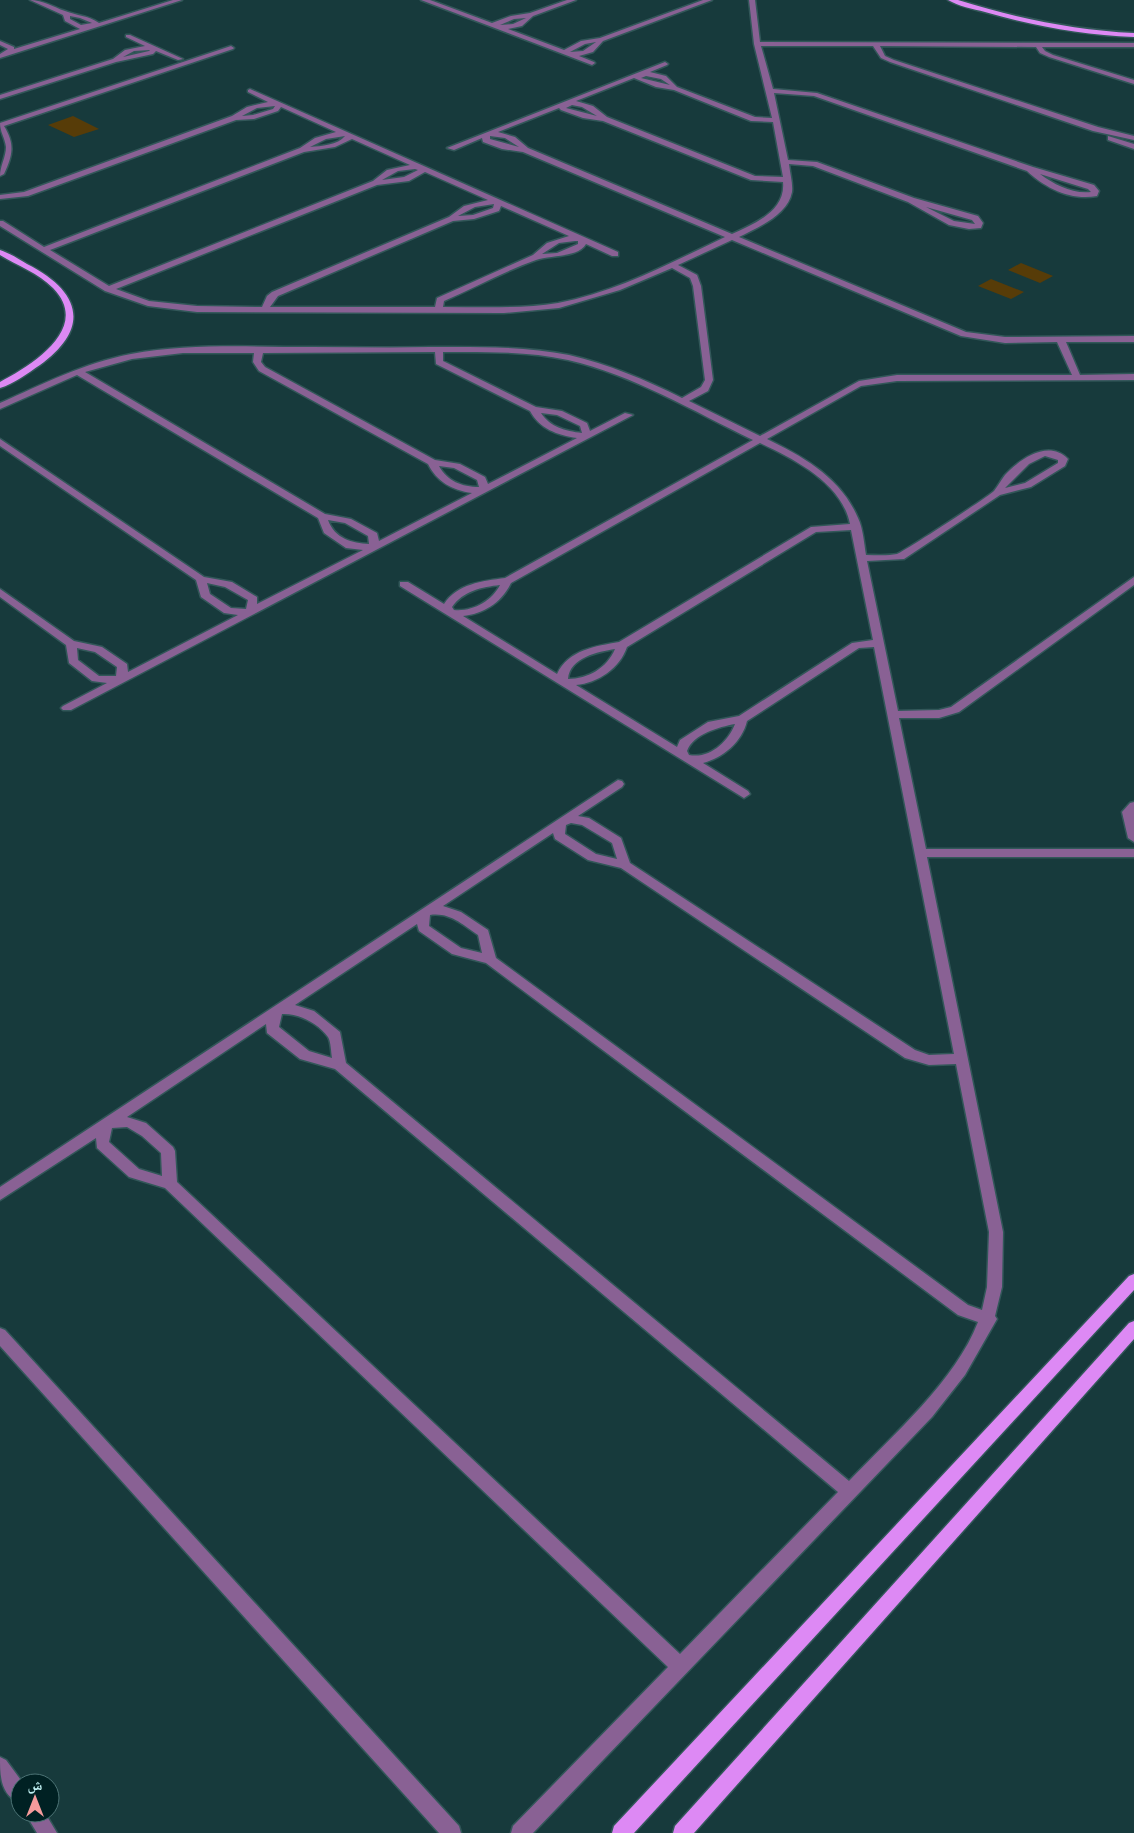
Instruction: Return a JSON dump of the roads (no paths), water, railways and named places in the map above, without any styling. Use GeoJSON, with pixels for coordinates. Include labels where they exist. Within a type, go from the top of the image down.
{"type":"FeatureCollection","features":[{"type":"Feature","properties":{"kind":"main road"},"geometry":{"type":"LineString","coordinates":[[951,0],[1044,26],[1087,32],[1134,35]]}},
{"type":"Feature","properties":{"kind":"main road"},"geometry":{"type":"LineString","coordinates":[[970,0],[1043,20],[1087,27],[1134,30]]}},
{"type":"Feature","properties":{"kind":"main road"},"geometry":{"type":"LineString","coordinates":[[0,252],[46,278],[59,289],[69,304],[71,316],[67,330],[50,354],[0,386]]}},
{"type":"Feature","properties":{"kind":"main road"},"geometry":{"type":"LineString","coordinates":[[621,1833],[1134,1280]]}},
{"type":"Feature","properties":{"kind":"main road"},"geometry":{"type":"LineString","coordinates":[[682,1833],[1134,1328]]}},
{"type":"Feature","properties":{"kind":"street"},"geometry":{"type":"LineString","coordinates":[[33,0],[66,14],[82,16],[96,23],[92,27],[80,27],[67,20],[66,14]]}},
{"type":"Feature","properties":{"kind":"street"},"geometry":{"type":"LineString","coordinates":[[155,0],[160,2],[175,1]]}},
{"type":"Feature","properties":{"kind":"street"},"geometry":{"type":"LineString","coordinates":[[428,1],[448,0]]}},
{"type":"Feature","properties":{"kind":"street"},"geometry":{"type":"LineString","coordinates":[[498,28],[494,25],[496,23],[513,17],[531,15],[573,0]]}},
{"type":"Feature","properties":{"kind":"street"},"geometry":{"type":"LineString","coordinates":[[567,54],[565,52],[566,49],[583,42],[601,40],[709,0]]}},
{"type":"Feature","properties":{"kind":"street"},"geometry":{"type":"LineString","coordinates":[[0,223],[108,289],[129,298],[167,306],[197,309],[504,310],[559,305],[599,295],[672,265],[731,237],[774,213],[784,202],[788,191],[788,180],[770,91],[756,44],[752,0]]}},
{"type":"Feature","properties":{"kind":"street"},"geometry":{"type":"LineString","coordinates":[[0,55],[175,1]]}},
{"type":"Feature","properties":{"kind":"street"},"geometry":{"type":"LineString","coordinates":[[428,1],[592,63]]}},
{"type":"Feature","properties":{"kind":"street"},"geometry":{"type":"LineString","coordinates":[[128,36],[180,59]]}},
{"type":"Feature","properties":{"kind":"street"},"geometry":{"type":"LineString","coordinates":[[0,43],[12,48],[8,53]]}},
{"type":"Feature","properties":{"kind":"street"},"geometry":{"type":"LineString","coordinates":[[756,44],[1134,45]]}},
{"type":"Feature","properties":{"kind":"street"},"geometry":{"type":"LineString","coordinates":[[875,44],[878,53],[888,59],[1096,129],[1134,138]]}},
{"type":"Feature","properties":{"kind":"street"},"geometry":{"type":"LineString","coordinates":[[1038,44],[1042,52],[1051,56],[1134,82]]}},
{"type":"Feature","properties":{"kind":"street"},"geometry":{"type":"LineString","coordinates":[[0,97],[115,60],[151,53],[155,48]]}},
{"type":"Feature","properties":{"kind":"street"},"geometry":{"type":"LineString","coordinates":[[0,174],[11,150],[10,142],[0,125],[231,48]]}},
{"type":"Feature","properties":{"kind":"street"},"geometry":{"type":"LineString","coordinates":[[451,148],[665,64]]}},
{"type":"Feature","properties":{"kind":"street"},"geometry":{"type":"LineString","coordinates":[[638,75],[652,74],[671,81],[675,88],[754,119],[776,120]]}},
{"type":"Feature","properties":{"kind":"street"},"geometry":{"type":"LineString","coordinates":[[250,91],[615,254]]}},
{"type":"Feature","properties":{"kind":"street"},"geometry":{"type":"LineString","coordinates":[[770,91],[815,94],[1030,169],[1091,187],[1095,191],[1094,194],[1079,195],[1036,176],[1030,169]]}},
{"type":"Feature","properties":{"kind":"street"},"geometry":{"type":"LineString","coordinates":[[563,104],[578,103],[596,111],[604,119],[754,178],[788,180]]}},
{"type":"Feature","properties":{"kind":"street"},"geometry":{"type":"LineString","coordinates":[[0,197],[25,194],[235,118],[276,110],[279,104]]}},
{"type":"Feature","properties":{"kind":"street"},"geometry":{"type":"LineString","coordinates":[[1096,129],[1113,139],[1134,147]]}},
{"type":"Feature","properties":{"kind":"street"},"geometry":{"type":"LineString","coordinates":[[44,249],[303,150],[323,148],[345,140],[348,138],[348,134]]}},
{"type":"Feature","properties":{"kind":"street"},"geometry":{"type":"LineString","coordinates":[[486,134],[501,134],[520,142],[525,150],[964,334],[1005,340],[1134,339]]}},
{"type":"Feature","properties":{"kind":"street"},"geometry":{"type":"LineString","coordinates":[[785,162],[814,164],[911,200],[975,218],[979,222],[978,226],[962,226],[927,211],[911,200]]}},
{"type":"Feature","properties":{"kind":"street"},"geometry":{"type":"LineString","coordinates":[[108,289],[376,183],[396,182],[419,174],[422,170],[421,167]]}},
{"type":"Feature","properties":{"kind":"street"},"geometry":{"type":"LineString","coordinates":[[265,309],[270,298],[275,294],[452,219],[474,217],[489,212],[496,209],[498,202]]}},
{"type":"Feature","properties":{"kind":"street"},"geometry":{"type":"LineString","coordinates":[[536,257],[544,248],[566,238],[582,239]]}},
{"type":"Feature","properties":{"kind":"street"},"geometry":{"type":"LineString","coordinates":[[439,309],[440,300],[536,257],[558,255],[581,246],[582,239]]}},
{"type":"Feature","properties":{"kind":"street"},"geometry":{"type":"LineString","coordinates":[[672,265],[694,277],[698,286],[709,380],[705,389],[683,401]]}},
{"type":"Feature","properties":{"kind":"street"},"geometry":{"type":"LineString","coordinates":[[1061,341],[1077,377]]}},
{"type":"Feature","properties":{"kind":"street"},"geometry":{"type":"LineString","coordinates":[[258,350],[257,362],[262,369],[432,462],[457,466],[482,479],[484,490]]}},
{"type":"Feature","properties":{"kind":"street"},"geometry":{"type":"LineString","coordinates":[[0,406],[79,372],[113,360],[164,352],[258,350],[511,351],[567,358],[614,372],[683,401],[816,470],[836,488],[848,504],[856,527],[996,1232],[998,1259],[989,1319],[976,1347],[958,1374],[926,1412],[520,1833]]}},
{"type":"Feature","properties":{"kind":"street"},"geometry":{"type":"LineString","coordinates":[[439,351],[439,362],[534,409],[559,413],[584,425],[587,436]]}},
{"type":"Feature","properties":{"kind":"street"},"geometry":{"type":"LineString","coordinates":[[79,372],[322,516],[348,521],[373,535],[375,547]]}},
{"type":"Feature","properties":{"kind":"street"},"geometry":{"type":"LineString","coordinates":[[450,613],[447,607],[450,600],[479,585],[507,580],[845,390],[876,380],[1134,378]]}},
{"type":"Feature","properties":{"kind":"street"},"geometry":{"type":"LineString","coordinates":[[534,409],[540,422],[564,434],[587,436]]}},
{"type":"Feature","properties":{"kind":"street"},"geometry":{"type":"LineString","coordinates":[[67,708],[628,415]]}},
{"type":"Feature","properties":{"kind":"street"},"geometry":{"type":"LineString","coordinates":[[0,442],[201,579],[228,584],[253,600],[251,612]]}},
{"type":"Feature","properties":{"kind":"street"},"geometry":{"type":"LineString","coordinates":[[862,558],[900,556],[997,493],[1028,485],[1062,464],[1063,459],[1058,454],[1036,455],[1003,482],[997,493]]}},
{"type":"Feature","properties":{"kind":"street"},"geometry":{"type":"LineString","coordinates":[[432,462],[437,476],[461,489],[484,490]]}},
{"type":"Feature","properties":{"kind":"street"},"geometry":{"type":"LineString","coordinates":[[322,516],[327,531],[350,546],[375,547]]}},
{"type":"Feature","properties":{"kind":"street"},"geometry":{"type":"LineString","coordinates":[[562,682],[561,674],[564,667],[592,650],[622,645],[814,528],[856,527]]}},
{"type":"Feature","properties":{"kind":"street"},"geometry":{"type":"LineString","coordinates":[[201,579],[205,595],[228,611],[251,612]]}},
{"type":"Feature","properties":{"kind":"street"},"geometry":{"type":"LineString","coordinates":[[450,613],[470,613],[498,597],[504,589],[507,580]]}},
{"type":"Feature","properties":{"kind":"street"},"geometry":{"type":"LineString","coordinates":[[893,715],[939,714],[955,710],[1134,580]]}},
{"type":"Feature","properties":{"kind":"street"},"geometry":{"type":"LineString","coordinates":[[404,584],[744,794]]}},
{"type":"Feature","properties":{"kind":"street"},"geometry":{"type":"LineString","coordinates":[[0,592],[71,644],[98,649],[123,666],[121,680]]}},
{"type":"Feature","properties":{"kind":"street"},"geometry":{"type":"LineString","coordinates":[[685,758],[681,751],[684,743],[712,724],[742,719],[856,645],[879,643]]}},
{"type":"Feature","properties":{"kind":"street"},"geometry":{"type":"LineString","coordinates":[[71,644],[73,662],[96,679],[121,680]]}},
{"type":"Feature","properties":{"kind":"street"},"geometry":{"type":"LineString","coordinates":[[562,682],[585,681],[613,663],[620,655],[622,645]]}},
{"type":"Feature","properties":{"kind":"street"},"geometry":{"type":"LineString","coordinates":[[685,758],[706,759],[735,739],[741,730],[742,719]]}},
{"type":"Feature","properties":{"kind":"street"},"geometry":{"type":"LineString","coordinates":[[0,1194],[618,784]]}},
{"type":"Feature","properties":{"kind":"street"},"geometry":{"type":"LineString","coordinates":[[1134,806],[1128,812],[1134,838]]}},
{"type":"Feature","properties":{"kind":"street"},"geometry":{"type":"LineString","coordinates":[[625,865],[617,841],[585,821],[571,819],[561,822],[558,828],[559,836],[592,857],[625,865],[910,1054],[929,1060],[962,1059]]}},
{"type":"Feature","properties":{"kind":"street"},"geometry":{"type":"LineString","coordinates":[[922,853],[1134,853]]}},
{"type":"Feature","properties":{"kind":"street"},"geometry":{"type":"LineString","coordinates":[[490,960],[484,934],[452,910],[438,908],[426,912],[423,918],[423,928],[457,951],[490,960],[963,1310],[989,1319]]}},
{"type":"Feature","properties":{"kind":"street"},"geometry":{"type":"LineString","coordinates":[[277,1010],[289,1008],[304,1010],[336,1036],[340,1065]]}},
{"type":"Feature","properties":{"kind":"street"},"geometry":{"type":"LineString","coordinates":[[277,1010],[273,1019],[272,1029],[305,1055],[340,1065],[850,1492]]}},
{"type":"Feature","properties":{"kind":"street"},"geometry":{"type":"LineString","coordinates":[[107,1123],[121,1120],[137,1123],[168,1151],[170,1184]]}},
{"type":"Feature","properties":{"kind":"street"},"geometry":{"type":"LineString","coordinates":[[107,1123],[102,1144],[134,1173],[170,1184],[680,1666]]}},
{"type":"Feature","properties":{"kind":"street"},"geometry":{"type":"LineString","coordinates":[[0,1335],[452,1833]]}},
{"type":"Feature","properties":{"kind":"street"},"geometry":{"type":"LineString","coordinates":[[0,1766],[10,1780]]}}]}
